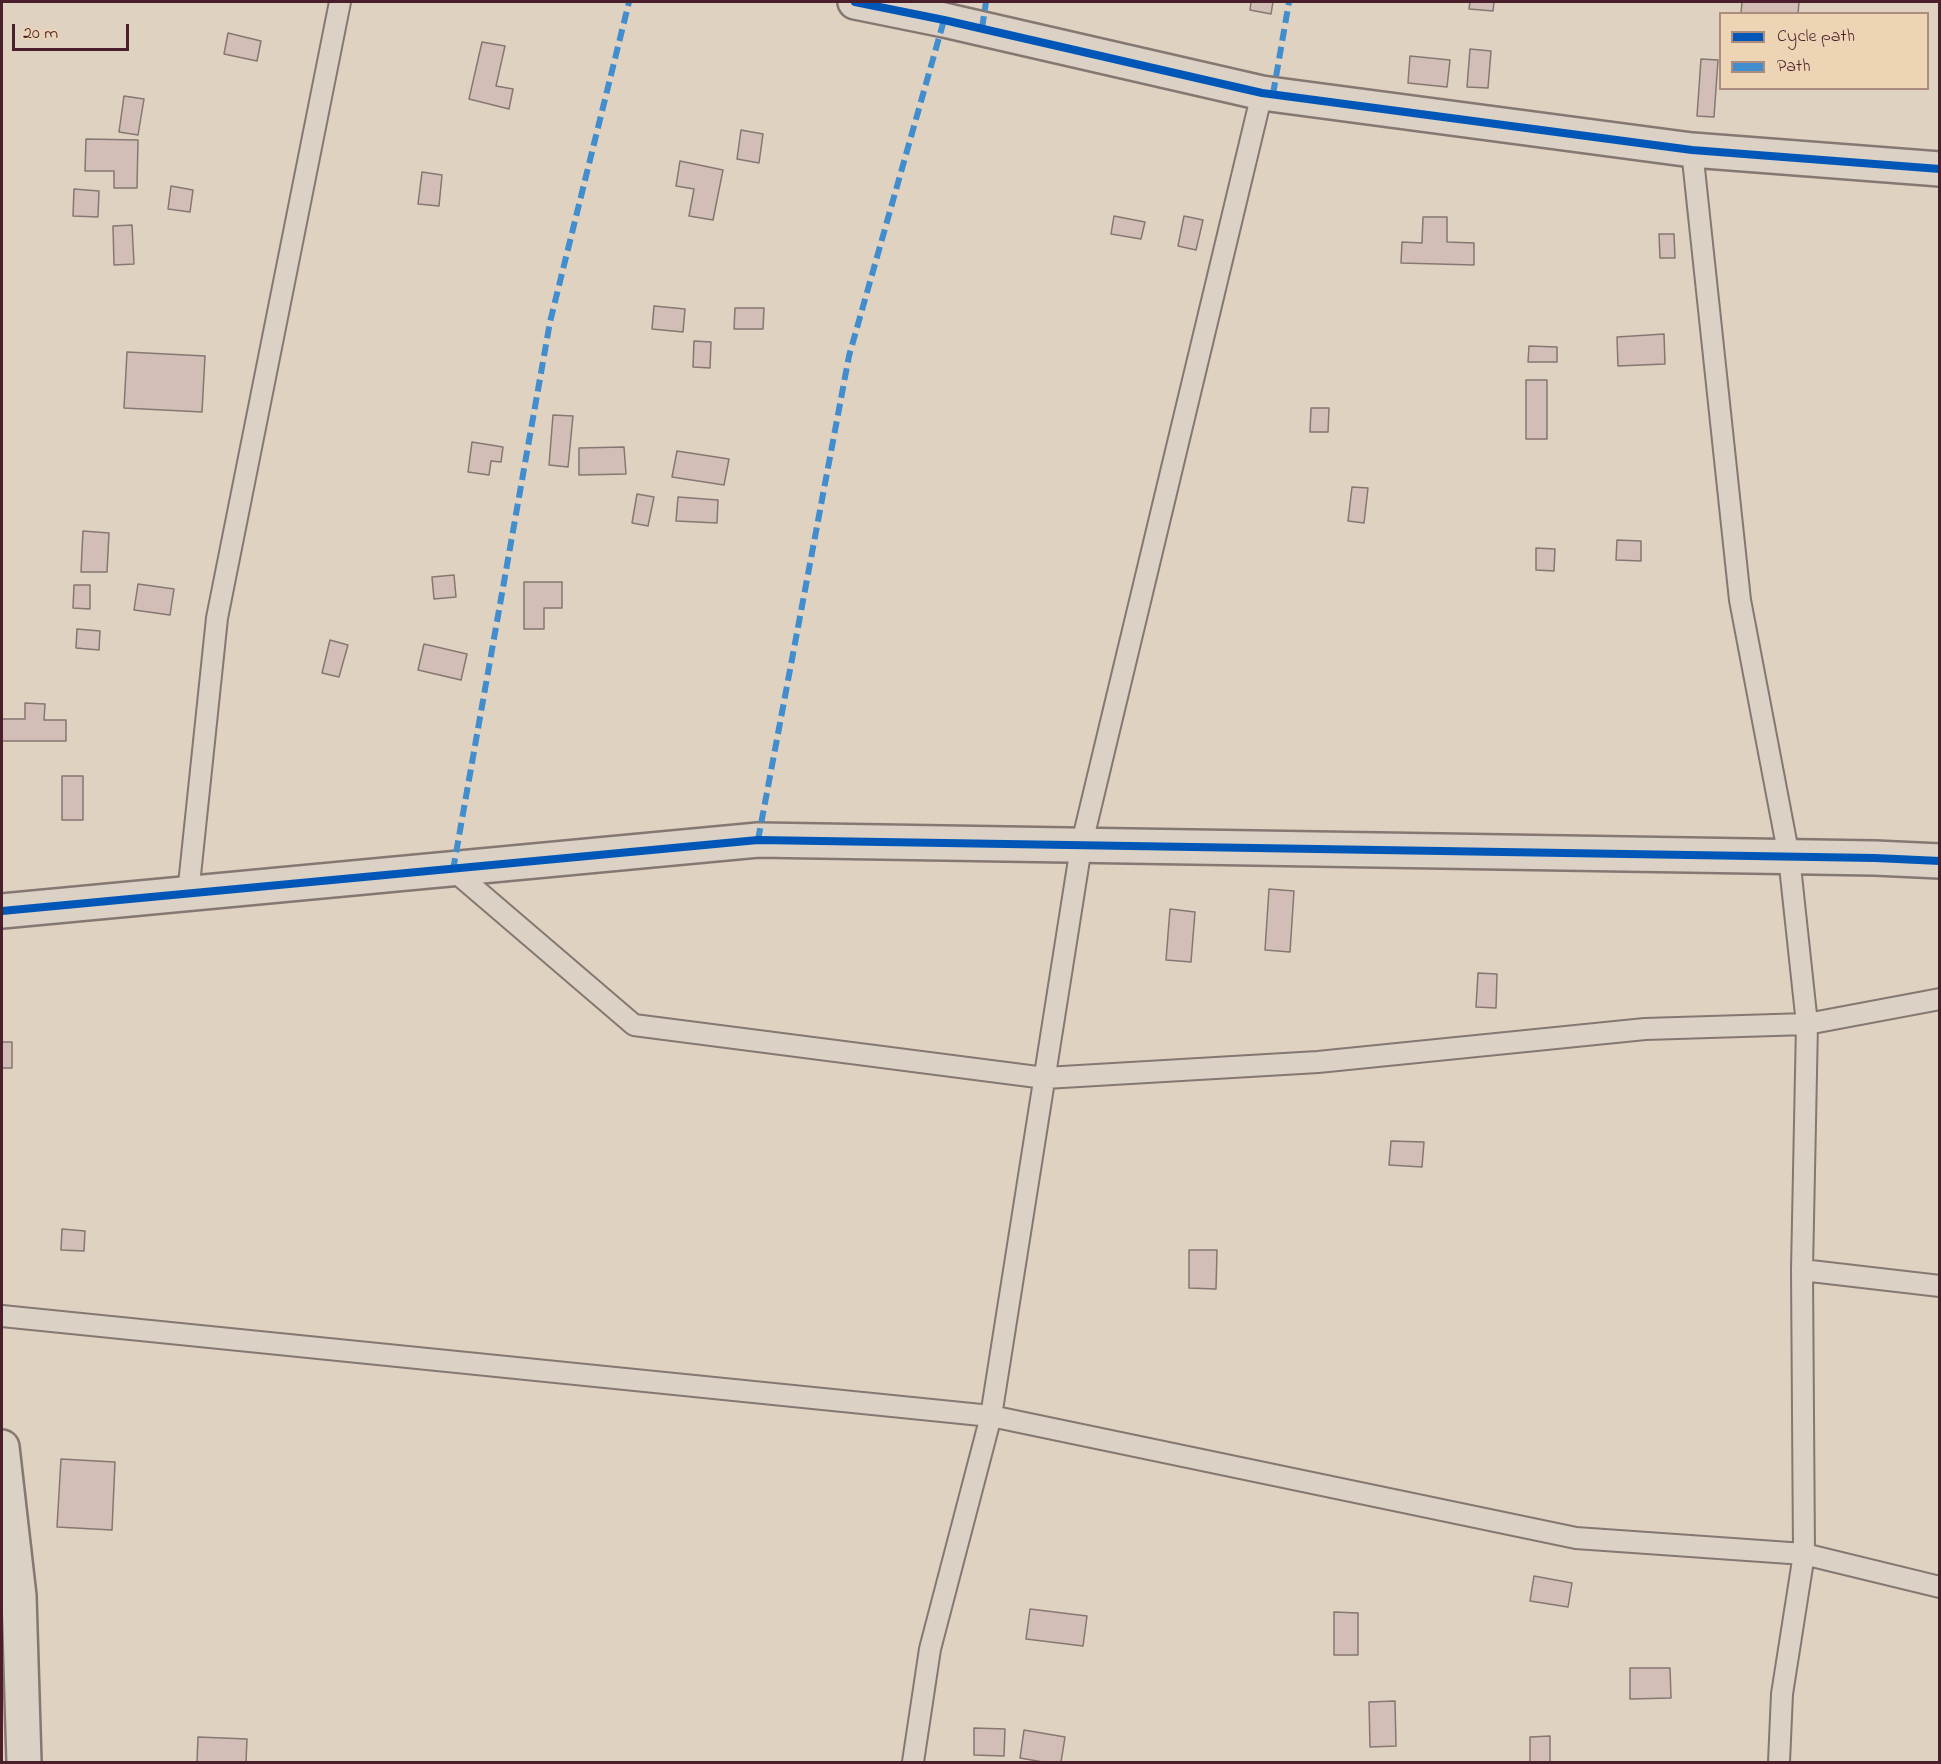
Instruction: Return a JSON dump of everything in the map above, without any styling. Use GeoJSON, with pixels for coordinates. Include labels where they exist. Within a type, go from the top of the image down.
{"type":"FeatureCollection","features":[{"type":"Feature","properties":{"kind":"street"},"geometry":{"type":"LineString","coordinates":[[855,2],[945,20],[1262,93],[1692,150],[1940,169]]}},
{"type":"Feature","properties":{"kind":"street"},"geometry":{"type":"LineString","coordinates":[[2,910],[758,840],[1940,861]]}},
{"type":"Feature","properties":{"kind":"street"},"geometry":{"type":"LineString","coordinates":[[2,1447],[19,1596],[24,1762]]}},
{"type":"Feature","properties":{"kind":"lane"},"geometry":{"type":"LineString","coordinates":[[188,894],[217,618],[339,2]]}},
{"type":"Feature","properties":{"kind":"lane"},"geometry":{"type":"LineString","coordinates":[[913,1762],[930,1649],[991,1416],[1081,847],[1262,93]]}},
{"type":"Feature","properties":{"kind":"lane"},"geometry":{"type":"LineString","coordinates":[[1692,150],[1740,600],[1790,857],[1807,1024],[1802,1270],[1804,1554],[1782,1694],[1779,1762]]}},
{"type":"Feature","properties":{"kind":"lane"},"geometry":{"type":"LineString","coordinates":[[453,870],[634,1025],[1044,1078],[1318,1062],[1645,1029],[1807,1024],[1940,999]]}},
{"type":"Feature","properties":{"kind":"lane"},"geometry":{"type":"LineString","coordinates":[[1802,1270],[1940,1286]]}},
{"type":"Feature","properties":{"kind":"lane"},"geometry":{"type":"LineString","coordinates":[[2,1316],[991,1416],[1576,1538],[1804,1554],[1940,1587]]}},
{"type":"Feature","properties":{"kind":"building"},"geometry":{"type":"Polygon","coordinates":[[[1251,2],[1273,2],[1271,14],[1250,10],[1251,2]]]}},
{"type":"Feature","properties":{"kind":"building"},"geometry":{"type":"Polygon","coordinates":[[[1470,2],[1494,2],[1493,11],[1469,9],[1470,2]]]}},
{"type":"Feature","properties":{"kind":"building"},"geometry":{"type":"Polygon","coordinates":[[[1742,2],[1799,2],[1798,12],[1741,12],[1742,2]]]}},
{"type":"Feature","properties":{"kind":"building"},"geometry":{"type":"Polygon","coordinates":[[[228,33],[261,41],[257,61],[224,54],[228,33]]]}},
{"type":"Feature","properties":{"kind":"building"},"geometry":{"type":"Polygon","coordinates":[[[482,42],[505,46],[496,86],[513,89],[509,109],[469,99],[482,42]]]}},
{"type":"Feature","properties":{"kind":"building"},"geometry":{"type":"Polygon","coordinates":[[[1470,49],[1491,51],[1488,88],[1467,87],[1470,49]]]}},
{"type":"Feature","properties":{"kind":"building"},"geometry":{"type":"Polygon","coordinates":[[[1410,56],[1450,60],[1447,87],[1408,83],[1410,56]]]}},
{"type":"Feature","properties":{"kind":"building"},"geometry":{"type":"Polygon","coordinates":[[[1701,59],[1718,60],[1714,117],[1697,116],[1701,59]]]}},
{"type":"Feature","properties":{"kind":"building"},"geometry":{"type":"Polygon","coordinates":[[[124,96],[144,99],[138,135],[119,132],[124,96]]]}},
{"type":"Feature","properties":{"kind":"building"},"geometry":{"type":"Polygon","coordinates":[[[741,130],[763,134],[759,163],[737,159],[741,130]]]}},
{"type":"Feature","properties":{"kind":"building"},"geometry":{"type":"Polygon","coordinates":[[[86,139],[138,140],[137,188],[114,188],[114,171],[85,171],[86,139]]]}},
{"type":"Feature","properties":{"kind":"building"},"geometry":{"type":"Polygon","coordinates":[[[680,161],[723,170],[713,220],[689,216],[694,189],[676,186],[680,161]]]}},
{"type":"Feature","properties":{"kind":"building"},"geometry":{"type":"Polygon","coordinates":[[[422,172],[442,175],[439,206],[418,204],[422,172]]]}},
{"type":"Feature","properties":{"kind":"building"},"geometry":{"type":"Polygon","coordinates":[[[171,186],[193,190],[190,212],[168,209],[171,186]]]}},
{"type":"Feature","properties":{"kind":"building"},"geometry":{"type":"Polygon","coordinates":[[[74,189],[99,191],[98,217],[73,216],[74,189]]]}},
{"type":"Feature","properties":{"kind":"building"},"geometry":{"type":"Polygon","coordinates":[[[1114,216],[1145,222],[1141,239],[1111,234],[1114,216]]]}},
{"type":"Feature","properties":{"kind":"building"},"geometry":{"type":"Polygon","coordinates":[[[1184,216],[1203,220],[1196,250],[1178,246],[1184,216]]]}},
{"type":"Feature","properties":{"kind":"building"},"geometry":{"type":"Polygon","coordinates":[[[1423,217],[1447,217],[1447,242],[1474,243],[1474,265],[1401,263],[1402,242],[1422,243],[1423,217]]]}},
{"type":"Feature","properties":{"kind":"building"},"geometry":{"type":"Polygon","coordinates":[[[132,225],[134,264],[114,265],[113,226],[132,225]]]}},
{"type":"Feature","properties":{"kind":"building"},"geometry":{"type":"Polygon","coordinates":[[[1659,234],[1674,234],[1675,258],[1660,258],[1659,234]]]}},
{"type":"Feature","properties":{"kind":"building"},"geometry":{"type":"Polygon","coordinates":[[[654,306],[685,309],[683,332],[652,329],[654,306]]]}},
{"type":"Feature","properties":{"kind":"building"},"geometry":{"type":"Polygon","coordinates":[[[735,308],[764,308],[763,329],[734,329],[735,308]]]}},
{"type":"Feature","properties":{"kind":"building"},"geometry":{"type":"Polygon","coordinates":[[[1664,334],[1665,364],[1618,366],[1617,337],[1664,334]]]}},
{"type":"Feature","properties":{"kind":"building"},"geometry":{"type":"Polygon","coordinates":[[[694,341],[711,342],[710,368],[693,367],[694,341]]]}},
{"type":"Feature","properties":{"kind":"building"},"geometry":{"type":"Polygon","coordinates":[[[1529,346],[1557,347],[1557,362],[1528,362],[1529,346]]]}},
{"type":"Feature","properties":{"kind":"building"},"geometry":{"type":"Polygon","coordinates":[[[127,352],[205,356],[202,412],[124,408],[127,352]]]}},
{"type":"Feature","properties":{"kind":"building"},"geometry":{"type":"Polygon","coordinates":[[[1526,380],[1547,380],[1547,439],[1526,439],[1526,380]]]}},
{"type":"Feature","properties":{"kind":"building"},"geometry":{"type":"Polygon","coordinates":[[[1311,408],[1329,408],[1328,432],[1310,432],[1311,408]]]}},
{"type":"Feature","properties":{"kind":"building"},"geometry":{"type":"Polygon","coordinates":[[[553,415],[573,416],[568,467],[549,465],[553,415]]]}},
{"type":"Feature","properties":{"kind":"building"},"geometry":{"type":"Polygon","coordinates":[[[472,442],[503,447],[501,462],[491,461],[489,475],[468,472],[472,442]]]}},
{"type":"Feature","properties":{"kind":"building"},"geometry":{"type":"Polygon","coordinates":[[[624,447],[626,474],[579,475],[579,448],[624,447]]]}},
{"type":"Feature","properties":{"kind":"building"},"geometry":{"type":"Polygon","coordinates":[[[677,451],[729,459],[724,485],[672,477],[677,451]]]}},
{"type":"Feature","properties":{"kind":"building"},"geometry":{"type":"Polygon","coordinates":[[[1352,487],[1368,488],[1364,523],[1348,521],[1352,487]]]}},
{"type":"Feature","properties":{"kind":"building"},"geometry":{"type":"Polygon","coordinates":[[[637,494],[654,497],[648,526],[632,523],[637,494]]]}},
{"type":"Feature","properties":{"kind":"building"},"geometry":{"type":"Polygon","coordinates":[[[678,497],[718,500],[717,523],[676,521],[678,497]]]}},
{"type":"Feature","properties":{"kind":"building"},"geometry":{"type":"Polygon","coordinates":[[[83,531],[109,533],[107,572],[81,572],[83,531]]]}},
{"type":"Feature","properties":{"kind":"building"},"geometry":{"type":"Polygon","coordinates":[[[1617,540],[1641,541],[1641,561],[1616,560],[1617,540]]]}},
{"type":"Feature","properties":{"kind":"building"},"geometry":{"type":"Polygon","coordinates":[[[1536,548],[1555,549],[1554,571],[1536,570],[1536,548]]]}},
{"type":"Feature","properties":{"kind":"building"},"geometry":{"type":"Polygon","coordinates":[[[454,575],[456,597],[434,599],[432,577],[454,575]]]}},
{"type":"Feature","properties":{"kind":"building"},"geometry":{"type":"Polygon","coordinates":[[[524,582],[562,582],[562,608],[544,608],[544,629],[524,629],[524,582]]]}},
{"type":"Feature","properties":{"kind":"building"},"geometry":{"type":"Polygon","coordinates":[[[138,584],[174,589],[170,615],[134,610],[138,584]]]}},
{"type":"Feature","properties":{"kind":"building"},"geometry":{"type":"Polygon","coordinates":[[[74,585],[90,585],[90,609],[73,608],[74,585]]]}},
{"type":"Feature","properties":{"kind":"building"},"geometry":{"type":"Polygon","coordinates":[[[77,629],[100,631],[99,650],[76,648],[77,629]]]}},
{"type":"Feature","properties":{"kind":"building"},"geometry":{"type":"Polygon","coordinates":[[[330,640],[348,645],[339,677],[322,673],[330,640]]]}},
{"type":"Feature","properties":{"kind":"building"},"geometry":{"type":"Polygon","coordinates":[[[424,644],[467,654],[461,680],[418,670],[424,644]]]}},
{"type":"Feature","properties":{"kind":"building"},"geometry":{"type":"Polygon","coordinates":[[[25,703],[45,704],[44,720],[66,720],[66,741],[2,741],[2,719],[25,719],[25,703]]]}},
{"type":"Feature","properties":{"kind":"building"},"geometry":{"type":"Polygon","coordinates":[[[62,776],[83,776],[83,820],[62,820],[62,776]]]}},
{"type":"Feature","properties":{"kind":"building"},"geometry":{"type":"Polygon","coordinates":[[[1269,889],[1294,891],[1290,952],[1265,950],[1269,889]]]}},
{"type":"Feature","properties":{"kind":"building"},"geometry":{"type":"Polygon","coordinates":[[[1170,909],[1195,912],[1191,962],[1166,960],[1170,909]]]}},
{"type":"Feature","properties":{"kind":"building"},"geometry":{"type":"Polygon","coordinates":[[[1478,973],[1497,974],[1496,1008],[1476,1007],[1478,973]]]}},
{"type":"Feature","properties":{"kind":"building"},"geometry":{"type":"Polygon","coordinates":[[[2,1042],[12,1042],[12,1068],[2,1068],[2,1042]]]}},
{"type":"Feature","properties":{"kind":"building"},"geometry":{"type":"Polygon","coordinates":[[[1391,1141],[1424,1142],[1422,1167],[1389,1165],[1391,1141]]]}},
{"type":"Feature","properties":{"kind":"building"},"geometry":{"type":"Polygon","coordinates":[[[62,1229],[85,1231],[84,1251],[61,1250],[62,1229]]]}},
{"type":"Feature","properties":{"kind":"building"},"geometry":{"type":"Polygon","coordinates":[[[1189,1250],[1217,1250],[1216,1289],[1189,1288],[1189,1250]]]}},
{"type":"Feature","properties":{"kind":"building"},"geometry":{"type":"Polygon","coordinates":[[[61,1459],[115,1462],[112,1530],[57,1527],[61,1459]]]}},
{"type":"Feature","properties":{"kind":"building"},"geometry":{"type":"Polygon","coordinates":[[[1534,1576],[1572,1583],[1568,1607],[1530,1601],[1534,1576]]]}},
{"type":"Feature","properties":{"kind":"building"},"geometry":{"type":"Polygon","coordinates":[[[1030,1609],[1087,1616],[1083,1646],[1026,1639],[1030,1609]]]}},
{"type":"Feature","properties":{"kind":"building"},"geometry":{"type":"Polygon","coordinates":[[[1334,1612],[1358,1613],[1358,1655],[1334,1655],[1334,1612]]]}},
{"type":"Feature","properties":{"kind":"building"},"geometry":{"type":"Polygon","coordinates":[[[1630,1668],[1670,1668],[1671,1698],[1630,1699],[1630,1668]]]}},
{"type":"Feature","properties":{"kind":"building"},"geometry":{"type":"Polygon","coordinates":[[[1395,1701],[1396,1746],[1370,1747],[1369,1702],[1395,1701]]]}},
{"type":"Feature","properties":{"kind":"building"},"geometry":{"type":"Polygon","coordinates":[[[974,1728],[1005,1729],[1004,1756],[974,1755],[974,1728]]]}},
{"type":"Feature","properties":{"kind":"building"},"geometry":{"type":"Polygon","coordinates":[[[1024,1730],[1065,1737],[1061,1762],[1020,1758],[1024,1730]]]}},
{"type":"Feature","properties":{"kind":"building"},"geometry":{"type":"Polygon","coordinates":[[[1550,1736],[1550,1762],[1530,1762],[1530,1737],[1550,1736]]]}},
{"type":"Feature","properties":{"kind":"building"},"geometry":{"type":"Polygon","coordinates":[[[198,1737],[247,1739],[246,1762],[197,1762],[198,1737]]]}},
{"type":"Feature","properties":{"kind":"marked path"},"geometry":{"type":"LineString","coordinates":[[453,870],[550,322],[629,2]]}},
{"type":"Feature","properties":{"kind":"marked path"},"geometry":{"type":"LineString","coordinates":[[982,28],[986,2]]}},
{"type":"Feature","properties":{"kind":"marked path"},"geometry":{"type":"LineString","coordinates":[[1273,94],[1289,2]]}},
{"type":"Feature","properties":{"kind":"marked path"},"geometry":{"type":"LineString","coordinates":[[758,840],[849,356],[944,20]]}},
{"type":"Feature","properties":{"kind":"cycle path"},"geometry":{"type":"LineString","coordinates":[[855,2],[944,20],[1262,93],[1692,150],[1940,169]]}},
{"type":"Feature","properties":{"kind":"cycle path"},"geometry":{"type":"LineString","coordinates":[[2,911],[758,840],[1875,858],[1940,861]]}}]}
